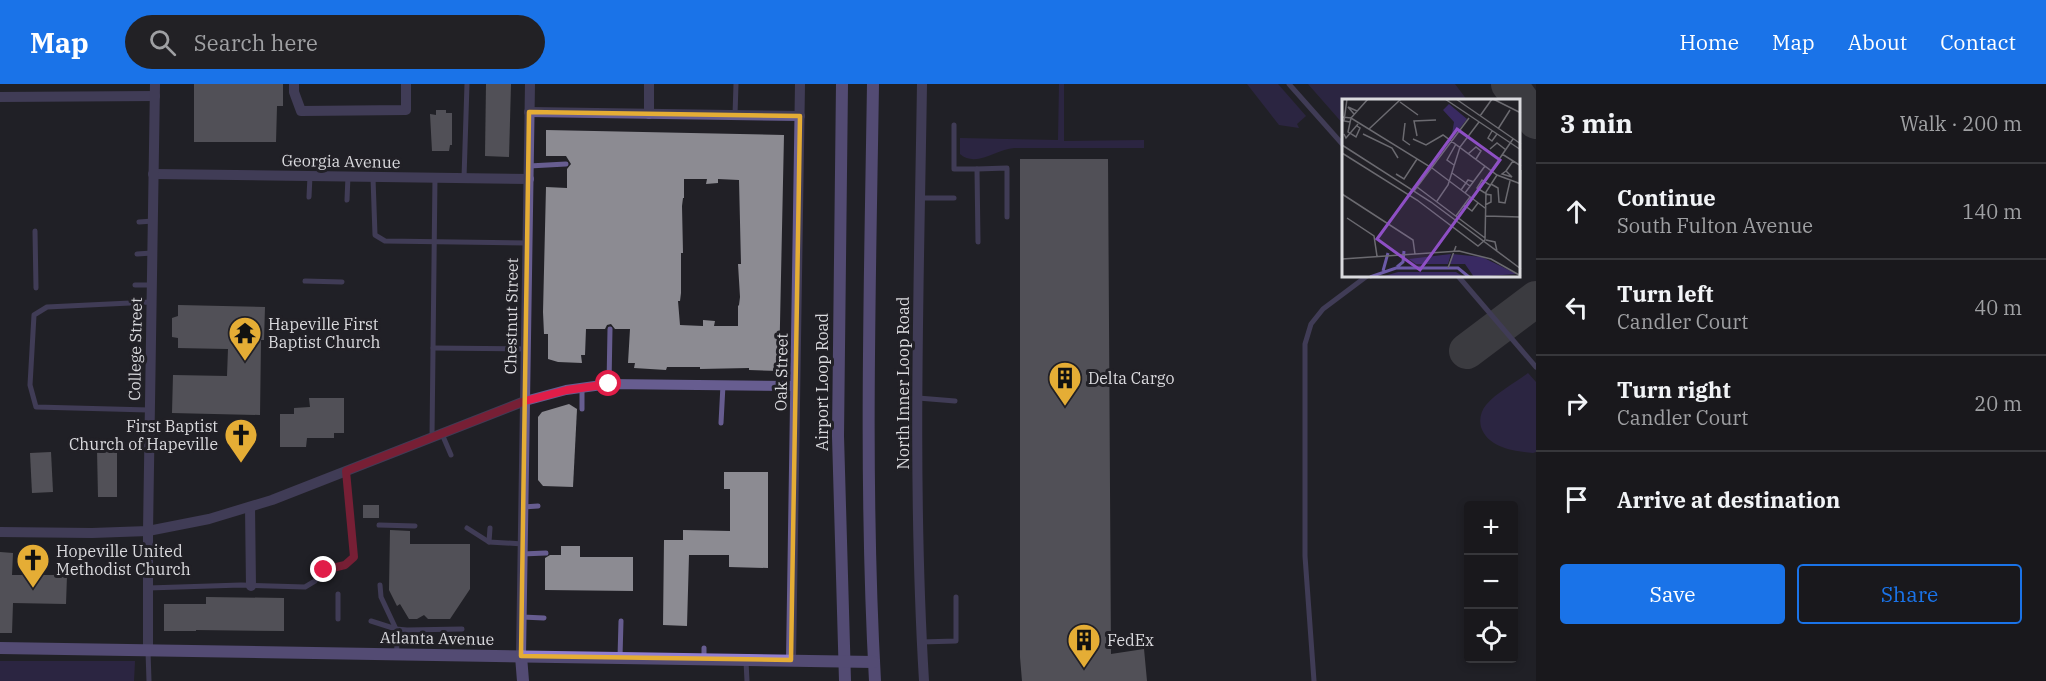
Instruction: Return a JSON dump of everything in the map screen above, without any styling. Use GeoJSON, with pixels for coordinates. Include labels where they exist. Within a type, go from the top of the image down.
{"type":"FeatureCollection","features":[{"type":"Feature","properties":{"kind":"main road","name":"Airport Loop Road"},"geometry":{"type":"LineString","coordinates":[[842,84],[838,436],[845,681]]}},
{"type":"Feature","properties":{"kind":"main road"},"geometry":{"type":"LineString","coordinates":[[873,84],[868,406],[871,601],[875,681]]}},
{"type":"Feature","properties":{"kind":"main road","name":"Atlanta Avenue"},"geometry":{"type":"LineString","coordinates":[[0,648],[620,657],[704,653],[746,659],[874,662]]}},
{"type":"Feature","properties":{"kind":"main road"},"geometry":{"type":"LineString","coordinates":[[521,656],[523,681]]}},
{"type":"Feature","properties":{"kind":"street","name":"College Street"},"geometry":{"type":"LineString","coordinates":[[148,651],[155,84]]}},
{"type":"Feature","properties":{"kind":"street"},"geometry":{"type":"LineString","coordinates":[[294,84],[294,92],[301,111],[312,111],[406,110],[406,84]]}},
{"type":"Feature","properties":{"kind":"street","name":"Chestnut Street"},"geometry":{"type":"LineString","coordinates":[[521,656],[530,84]]}},
{"type":"Feature","properties":{"kind":"street"},"geometry":{"type":"LineString","coordinates":[[649,84],[649,114]]}},
{"type":"Feature","properties":{"kind":"street","name":"Oak Street"},"geometry":{"type":"LineString","coordinates":[[791,660],[800,84]]}},
{"type":"Feature","properties":{"kind":"street","name":"North Inner Loop Road"},"geometry":{"type":"LineString","coordinates":[[922,84],[917,398],[918,573],[924,681]]}},
{"type":"Feature","properties":{"kind":"street"},"geometry":{"type":"LineString","coordinates":[[0,97],[155,96]]}},
{"type":"Feature","properties":{"kind":"street"},"geometry":{"type":"LineString","coordinates":[[530,112],[800,116]]}},
{"type":"Feature","properties":{"kind":"street","name":"Georgia Avenue"},"geometry":{"type":"LineString","coordinates":[[153,174],[529,178]]}},
{"type":"Feature","properties":{"kind":"street"},"geometry":{"type":"LineString","coordinates":[[0,532],[148,531],[209,519],[272,500],[525,401],[567,390],[609,384],[795,386]]}},
{"type":"Feature","properties":{"kind":"street"},"geometry":{"type":"LineString","coordinates":[[250,507],[251,585]]}},
{"type":"Feature","properties":{"kind":"lane"},"geometry":{"type":"LineString","coordinates":[[464,178],[466,84]]}},
{"type":"Feature","properties":{"kind":"lane"},"geometry":{"type":"LineString","coordinates":[[735,115],[736,84]]}},
{"type":"Feature","properties":{"kind":"lane"},"geometry":{"type":"LineString","coordinates":[[1289,84],[1342,144]]}},
{"type":"Feature","properties":{"kind":"lane"},"geometry":{"type":"LineString","coordinates":[[954,125],[954,169],[1007,168],[1007,217]]}},
{"type":"Feature","properties":{"kind":"lane"},"geometry":{"type":"LineString","coordinates":[[529,166],[566,164]]}},
{"type":"Feature","properties":{"kind":"lane"},"geometry":{"type":"LineString","coordinates":[[978,169],[978,242]]}},
{"type":"Feature","properties":{"kind":"lane"},"geometry":{"type":"LineString","coordinates":[[309,196],[310,176]]}},
{"type":"Feature","properties":{"kind":"lane"},"geometry":{"type":"LineString","coordinates":[[347,200],[348,176]]}},
{"type":"Feature","properties":{"kind":"lane"},"geometry":{"type":"LineString","coordinates":[[373,177],[375,235],[385,241],[528,243]]}},
{"type":"Feature","properties":{"kind":"lane"},"geometry":{"type":"LineString","coordinates":[[435,177],[433,348],[437,436],[451,455]]}},
{"type":"Feature","properties":{"kind":"lane"},"geometry":{"type":"LineString","coordinates":[[919,198],[954,198]]}},
{"type":"Feature","properties":{"kind":"lane"},"geometry":{"type":"LineString","coordinates":[[139,222],[153,221]]}},
{"type":"Feature","properties":{"kind":"lane"},"geometry":{"type":"LineString","coordinates":[[35,231],[36,288]]}},
{"type":"Feature","properties":{"kind":"lane"},"geometry":{"type":"LineString","coordinates":[[137,254],[152,253]]}},
{"type":"Feature","properties":{"kind":"lane"},"geometry":{"type":"LineString","coordinates":[[1314,681],[1305,556],[1305,344],[1311,324],[1323,309],[1364,278]]}},
{"type":"Feature","properties":{"kind":"lane"},"geometry":{"type":"LineString","coordinates":[[1460,278],[1536,367]]}},
{"type":"Feature","properties":{"kind":"lane"},"geometry":{"type":"LineString","coordinates":[[305,281],[342,282]]}},
{"type":"Feature","properties":{"kind":"lane"},"geometry":{"type":"LineString","coordinates":[[135,285],[152,285]]}},
{"type":"Feature","properties":{"kind":"lane"},"geometry":{"type":"LineString","coordinates":[[150,410],[36,407],[30,385],[34,315],[47,307],[151,302]]}},
{"type":"Feature","properties":{"kind":"lane"},"geometry":{"type":"LineString","coordinates":[[609,384],[610,329]]}},
{"type":"Feature","properties":{"kind":"lane"},"geometry":{"type":"LineString","coordinates":[[433,348],[526,349]]}},
{"type":"Feature","properties":{"kind":"lane"},"geometry":{"type":"LineString","coordinates":[[721,423],[723,386]]}},
{"type":"Feature","properties":{"kind":"lane"},"geometry":{"type":"LineString","coordinates":[[582,388],[582,409]]}},
{"type":"Feature","properties":{"kind":"lane"},"geometry":{"type":"LineString","coordinates":[[917,398],[955,401]]}},
{"type":"Feature","properties":{"kind":"lane"},"geometry":{"type":"LineString","coordinates":[[148,588],[251,585],[305,587],[315,581],[321,572],[345,565],[354,557],[346,471]]}},
{"type":"Feature","properties":{"kind":"lane"},"geometry":{"type":"LineString","coordinates":[[523,507],[538,506]]}},
{"type":"Feature","properties":{"kind":"lane"},"geometry":{"type":"LineString","coordinates":[[379,525],[415,526]]}},
{"type":"Feature","properties":{"kind":"lane"},"geometry":{"type":"LineString","coordinates":[[467,528],[489,542],[546,553]]}},
{"type":"Feature","properties":{"kind":"lane"},"geometry":{"type":"LineString","coordinates":[[489,542],[490,528]]}},
{"type":"Feature","properties":{"kind":"lane"},"geometry":{"type":"LineString","coordinates":[[381,585],[381,597],[396,629],[397,654]]}},
{"type":"Feature","properties":{"kind":"lane"},"geometry":{"type":"LineString","coordinates":[[338,594],[338,619]]}},
{"type":"Feature","properties":{"kind":"lane"},"geometry":{"type":"LineString","coordinates":[[921,642],[956,641],[956,597]]}},
{"type":"Feature","properties":{"kind":"lane"},"geometry":{"type":"LineString","coordinates":[[522,617],[544,618]]}},
{"type":"Feature","properties":{"kind":"lane"},"geometry":{"type":"LineString","coordinates":[[371,621],[396,629],[462,629]]}},
{"type":"Feature","properties":{"kind":"lane"},"geometry":{"type":"LineString","coordinates":[[620,657],[621,621]]}},
{"type":"Feature","properties":{"kind":"lane"},"geometry":{"type":"LineString","coordinates":[[148,651],[149,681]]}},
{"type":"Feature","properties":{"kind":"lane"},"geometry":{"type":"LineString","coordinates":[[746,659],[747,681]]}},
{"type":"Feature","properties":{"kind":"highlighted area"},"geometry":{"type":"Polygon","coordinates":[[[529,112],[800,116],[791,660],[521,656],[529,112]]]}},
{"type":"Feature","properties":{"kind":"shaded area"},"geometry":{"type":"Polygon","coordinates":[[[1059,84],[1064,84],[1064,141],[1144,140],[1144,148],[1014,148],[980,159],[966,158],[960,154],[960,138],[1058,140],[1059,84]]]}},
{"type":"Feature","properties":{"kind":"shaded area"},"geometry":{"type":"Polygon","coordinates":[[[1247,84],[1278,84],[1306,116],[1297,124],[1299,128],[1279,125],[1247,84]]]}},
{"type":"Feature","properties":{"kind":"shaded area"},"geometry":{"type":"Polygon","coordinates":[[[1308,84],[1455,84],[1466,99],[1342,99],[1342,123],[1308,84]]]}},
{"type":"Feature","properties":{"kind":"shaded area"},"geometry":{"type":"Polygon","coordinates":[[[1528,373],[1536,382],[1536,452],[1533,453],[1502,447],[1489,440],[1484,434],[1480,421],[1483,410],[1490,400],[1528,373]]]}},
{"type":"Feature","properties":{"kind":"shaded area"},"geometry":{"type":"Polygon","coordinates":[[[0,661],[135,661],[134,681],[0,681],[0,661]]]}},
{"type":"Feature","properties":{"kind":"building"},"geometry":{"type":"Polygon","coordinates":[[[194,84],[283,84],[283,106],[277,106],[276,142],[194,142],[194,84]]]}},
{"type":"Feature","properties":{"kind":"building"},"geometry":{"type":"Polygon","coordinates":[[[486,84],[511,84],[509,157],[485,156],[486,84]]]}},
{"type":"Feature","properties":{"kind":"building"},"geometry":{"type":"Polygon","coordinates":[[[436,110],[446,110],[446,113],[452,113],[452,145],[449,151],[432,151],[430,114],[436,115],[436,110]]]}},
{"type":"Feature","properties":{"kind":"building"},"geometry":{"type":"Polygon","coordinates":[[[546,130],[784,135],[779,371],[749,370],[749,368],[667,367],[666,370],[634,368],[635,363],[628,363],[630,329],[615,329],[611,324],[605,329],[586,329],[585,355],[581,355],[582,363],[558,362],[548,359],[548,334],[544,334],[543,312],[546,187],[567,188],[567,169],[571,164],[566,156],[546,156],[546,130]],[[684,179],[683,253],[681,253],[681,293],[680,301],[678,301],[680,325],[703,326],[703,320],[715,321],[714,326],[738,326],[740,297],[738,264],[741,264],[739,180],[718,179],[718,183],[706,184],[707,179],[684,179]]]}},
{"type":"Feature","properties":{"kind":"building","name":"Delta Cargo"},"geometry":{"type":"Polygon","coordinates":[[[1020,159],[1108,159],[1111,654],[1144,649],[1147,681],[1022,681],[1020,657],[1020,159]]]}},
{"type":"Feature","properties":{"kind":"building","name":"Hapeville First Baptist Church"},"geometry":{"type":"Polygon","coordinates":[[[178,305],[265,307],[264,340],[261,340],[260,415],[172,413],[173,375],[227,376],[228,349],[178,348],[178,338],[172,337],[172,318],[178,316],[178,305]]]}},
{"type":"Feature","properties":{"kind":"building"},"geometry":{"type":"Polygon","coordinates":[[[309,398],[344,398],[344,433],[334,433],[334,438],[307,438],[306,447],[280,447],[280,414],[294,414],[294,408],[310,407],[309,398]]]}},
{"type":"Feature","properties":{"kind":"building"},"geometry":{"type":"Polygon","coordinates":[[[569,404],[577,409],[573,487],[543,486],[538,480],[538,417],[542,412],[569,404]]]}},
{"type":"Feature","properties":{"kind":"building"},"geometry":{"type":"Polygon","coordinates":[[[97,449],[117,449],[117,497],[98,497],[97,449]]]}},
{"type":"Feature","properties":{"kind":"building"},"geometry":{"type":"Polygon","coordinates":[[[51,452],[53,492],[32,493],[30,453],[51,452]]]}},
{"type":"Feature","properties":{"kind":"building"},"geometry":{"type":"Polygon","coordinates":[[[724,472],[768,472],[768,568],[729,567],[729,555],[689,555],[687,626],[663,625],[664,540],[683,540],[683,530],[730,531],[730,489],[724,489],[724,472]]]}},
{"type":"Feature","properties":{"kind":"building"},"geometry":{"type":"Polygon","coordinates":[[[363,505],[379,505],[379,518],[363,518],[363,505]]]}},
{"type":"Feature","properties":{"kind":"building"},"geometry":{"type":"Polygon","coordinates":[[[390,530],[410,531],[410,544],[470,544],[470,589],[450,619],[428,619],[424,615],[417,619],[409,619],[400,604],[397,606],[389,590],[390,530]]]}},
{"type":"Feature","properties":{"kind":"building"},"geometry":{"type":"Polygon","coordinates":[[[561,546],[580,546],[580,557],[633,557],[633,591],[545,590],[545,558],[550,555],[561,555],[561,546]]]}},
{"type":"Feature","properties":{"kind":"building","name":"Hopeville United Methodist Church"},"geometry":{"type":"Polygon","coordinates":[[[0,552],[13,553],[12,575],[67,575],[66,604],[13,603],[12,633],[0,633],[0,552]]]}},
{"type":"Feature","properties":{"kind":"building"},"geometry":{"type":"Polygon","coordinates":[[[206,597],[284,598],[284,631],[164,631],[164,604],[206,604],[206,597]]]}},
{"type":"Feature","properties":{"kind":"taxiway"},"geometry":{"type":"LineString","coordinates":[[1509,84],[1520,99]]}},
{"type":"Feature","properties":{"kind":"taxiway"},"geometry":{"type":"LineString","coordinates":[[1521,100],[1536,121]]}},
{"type":"Feature","properties":{"kind":"taxiway"},"geometry":{"type":"LineString","coordinates":[[1467,351],[1536,299]]}},
{"type":"Feature","properties":{"kind":"place","name":"Hapeville First Baptist Church"},"geometry":{"type":"Point","coordinates":[245,362]}},
{"type":"Feature","properties":{"kind":"place","name":"Delta Cargo"},"geometry":{"type":"Point","coordinates":[1065,407]}},
{"type":"Feature","properties":{"kind":"place","name":"First Baptist Church of Hapeville"},"geometry":{"type":"Point","coordinates":[241,464]}},
{"type":"Feature","properties":{"kind":"place","name":"Hopeville United Methodist Church"},"geometry":{"type":"Point","coordinates":[33,589]}},
{"type":"Feature","properties":{"kind":"place","name":"FedEx"},"geometry":{"type":"Point","coordinates":[1084,669]}},
{"type":"Feature","properties":{"kind":"route"},"geometry":{"type":"LineString","coordinates":[[324,570],[345,565],[354,557],[346,471],[525,401],[567,390],[609,384]]}}]}
